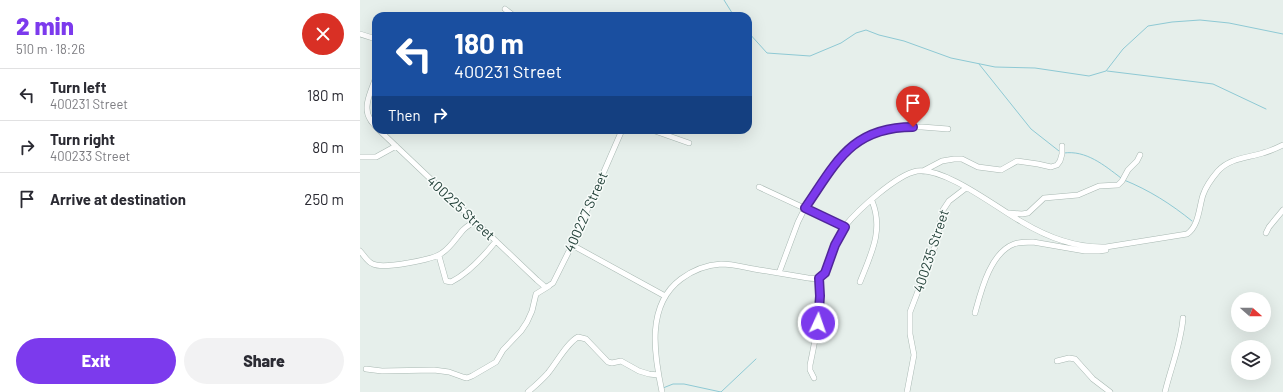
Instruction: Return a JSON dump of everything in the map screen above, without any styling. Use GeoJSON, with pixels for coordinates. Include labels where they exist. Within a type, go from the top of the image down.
{"type":"FeatureCollection","features":[{"type":"Feature","properties":{"kind":"street"},"geometry":{"type":"LineString","coordinates":[[505,9],[509,12]]}},
{"type":"Feature","properties":{"kind":"street"},"geometry":{"type":"LineString","coordinates":[[360,34],[372,38]]}},
{"type":"Feature","properties":{"kind":"street"},"geometry":{"type":"LineString","coordinates":[[372,88],[367,112],[372,122]]}},
{"type":"Feature","properties":{"kind":"street"},"geometry":{"type":"LineString","coordinates":[[779,273],[798,222],[805,208],[846,151],[858,141],[871,134],[886,129],[904,127],[948,129]]}},
{"type":"Feature","properties":{"kind":"street","name":"400225 Street"},"geometry":{"type":"LineString","coordinates":[[383,134],[496,241],[546,286]]}},
{"type":"Feature","properties":{"kind":"street","name":"400227 Street"},"geometry":{"type":"LineString","coordinates":[[366,369],[382,371],[434,370],[448,372],[467,378],[492,365],[498,360],[503,350],[521,331],[527,322],[532,311],[536,294],[546,286],[553,283],[572,245],[620,134]]}},
{"type":"Feature","properties":{"kind":"street"},"geometry":{"type":"LineString","coordinates":[[669,134],[689,143]]}},
{"type":"Feature","properties":{"kind":"street"},"geometry":{"type":"LineString","coordinates":[[662,392],[658,376],[655,330],[658,311],[665,296],[672,287],[687,275],[698,269],[722,264],[815,279],[819,278],[825,273],[835,245],[845,227],[862,208],[901,178],[915,172],[922,171],[936,173],[966,188],[1043,233],[1093,248],[1187,234],[1193,228],[1203,194],[1207,186],[1219,170],[1228,162],[1265,153],[1283,145]]}},
{"type":"Feature","properties":{"kind":"street"},"geometry":{"type":"LineString","coordinates":[[360,158],[376,157],[396,146]]}},
{"type":"Feature","properties":{"kind":"street"},"geometry":{"type":"LineString","coordinates":[[922,171],[942,161],[954,159],[962,159],[980,168],[1001,170],[1017,161],[1051,167],[1057,165],[1060,161],[1063,153],[1062,146]]}},
{"type":"Feature","properties":{"kind":"street"},"geometry":{"type":"LineString","coordinates":[[1007,213],[1026,214],[1032,211],[1044,198],[1078,195],[1099,186],[1118,185],[1122,182],[1128,170],[1137,161],[1140,155]]}},
{"type":"Feature","properties":{"kind":"street"},"geometry":{"type":"LineString","coordinates":[[759,187],[768,189],[845,227]]}},
{"type":"Feature","properties":{"kind":"street","name":"400235 Street"},"geometry":{"type":"LineString","coordinates":[[907,392],[914,355],[910,334],[910,312],[936,244],[943,210],[949,201],[966,188]]}},
{"type":"Feature","properties":{"kind":"street"},"geometry":{"type":"LineString","coordinates":[[860,282],[878,229],[877,215],[872,201]]}},
{"type":"Feature","properties":{"kind":"street"},"geometry":{"type":"LineString","coordinates":[[1266,233],[1283,210]]}},
{"type":"Feature","properties":{"kind":"street"},"geometry":{"type":"LineString","coordinates":[[360,251],[371,264],[378,266],[406,263],[439,256],[449,248],[464,229],[476,221]]}},
{"type":"Feature","properties":{"kind":"street"},"geometry":{"type":"LineString","coordinates":[[439,256],[446,281],[451,282],[462,276],[480,260],[496,241]]}},
{"type":"Feature","properties":{"kind":"street"},"geometry":{"type":"LineString","coordinates":[[975,313],[984,284],[994,262],[1005,249],[1014,244],[1033,242],[1093,252],[1106,250],[1114,246]]}},
{"type":"Feature","properties":{"kind":"street"},"geometry":{"type":"LineString","coordinates":[[572,245],[665,296]]}},
{"type":"Feature","properties":{"kind":"street"},"geometry":{"type":"LineString","coordinates":[[814,378],[810,370],[810,365],[818,327],[820,296],[819,278]]}},
{"type":"Feature","properties":{"kind":"street"},"geometry":{"type":"LineString","coordinates":[[1165,392],[1180,339],[1183,318]]}},
{"type":"Feature","properties":{"kind":"street"},"geometry":{"type":"LineString","coordinates":[[528,392],[549,372],[574,340],[580,337],[586,340],[608,362],[612,363],[622,361],[639,371],[658,376]]}},
{"type":"Feature","properties":{"kind":"street"},"geometry":{"type":"LineString","coordinates":[[1057,361],[1069,358],[1075,360],[1089,375],[1110,392]]}},
{"type":"Feature","properties":{"kind":"waterway"},"geometry":{"type":"LineString","coordinates":[[724,0],[732,12]]}},
{"type":"Feature","properties":{"kind":"waterway"},"geometry":{"type":"LineString","coordinates":[[752,36],[767,53],[810,56],[841,43],[856,33],[866,30],[904,41],[951,58],[995,67],[1035,68],[1089,76],[1106,71],[1123,49],[1148,26],[1172,22],[1200,20],[1229,23],[1283,34]]}},
{"type":"Feature","properties":{"kind":"waterway"},"geometry":{"type":"LineString","coordinates":[[979,64],[1031,129],[1059,151]]}},
{"type":"Feature","properties":{"kind":"waterway"},"geometry":{"type":"LineString","coordinates":[[1107,71],[1213,84],[1266,109]]}},
{"type":"Feature","properties":{"kind":"waterway"},"geometry":{"type":"LineString","coordinates":[[1064,153],[1087,156],[1121,178]]}},
{"type":"Feature","properties":{"kind":"waterway"},"geometry":{"type":"LineString","coordinates":[[1124,180],[1160,198],[1192,221]]}},
{"type":"Feature","properties":{"kind":"waterway"},"geometry":{"type":"LineString","coordinates":[[663,388],[673,384],[684,384],[721,392],[756,359]]}},
{"type":"Feature","properties":{"kind":"route"},"geometry":{"type":"LineString","coordinates":[[818,323],[820,296],[819,278],[825,273],[835,245],[845,227],[805,208],[846,151],[858,141],[871,134],[886,129],[913,127]]}}]}
